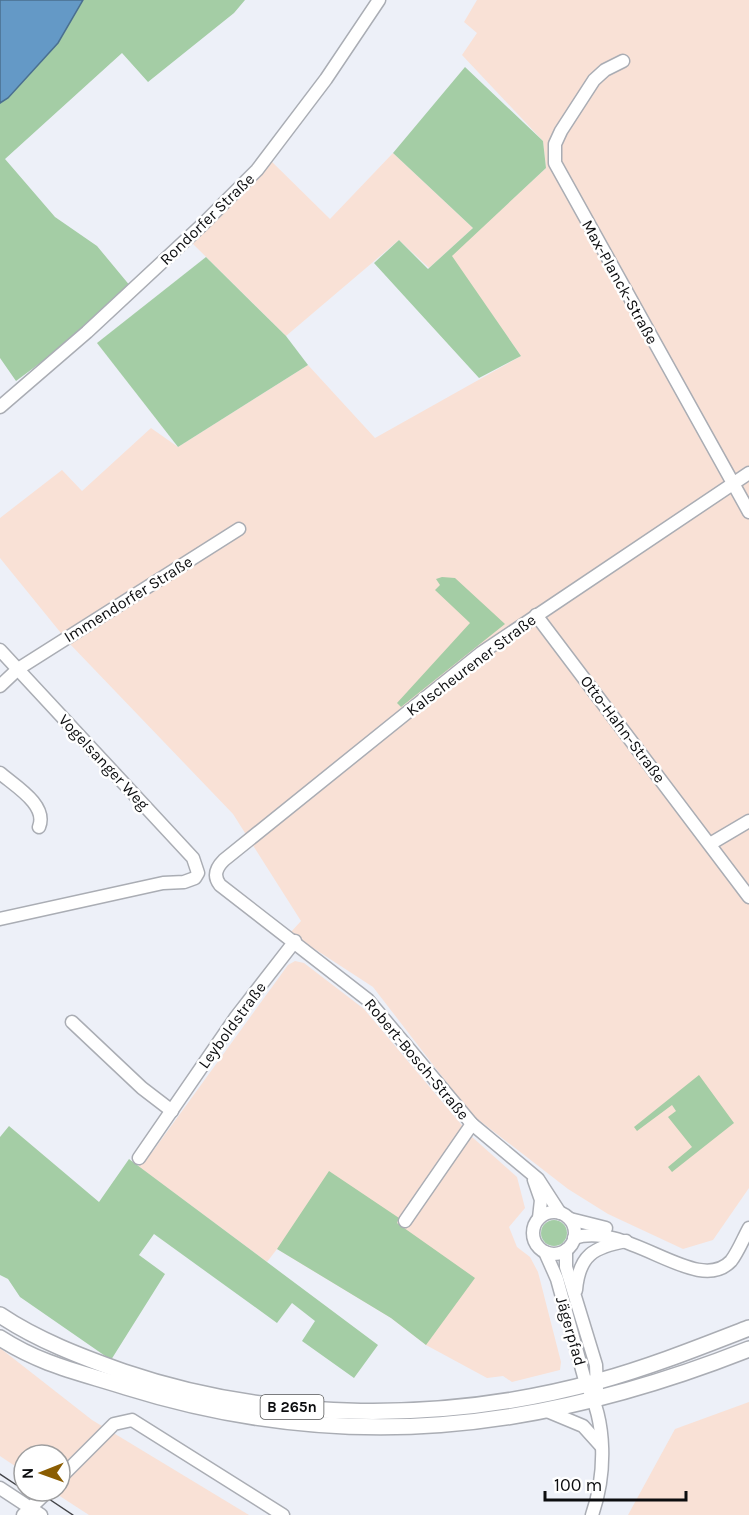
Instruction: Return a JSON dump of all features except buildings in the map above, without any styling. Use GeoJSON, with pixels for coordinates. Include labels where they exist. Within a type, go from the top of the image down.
{"type":"FeatureCollection","features":[{"type":"Feature","properties":{"kind":"main road","name":"B 265n"},"geometry":{"type":"LineString","coordinates":[[0,1315],[67,1350],[105,1365],[189,1391],[246,1402],[374,1410],[481,1404],[592,1382],[749,1328]]}},
{"type":"Feature","properties":{"kind":"main road","name":"B 265n"},"geometry":{"type":"LineString","coordinates":[[0,1338],[39,1361],[192,1406],[271,1421],[387,1428],[496,1419],[547,1411],[663,1381],[749,1349]]}},
{"type":"Feature","properties":{"kind":"street","name":"Rondorfer Straße"},"geometry":{"type":"LineString","coordinates":[[0,406],[87,332],[202,225],[257,170],[314,96],[379,0]]}},
{"type":"Feature","properties":{"kind":"street","name":"Max-Planck-Straße"},"geometry":{"type":"LineString","coordinates":[[622,61],[605,70],[594,80],[561,131],[555,144],[555,163],[749,512]]}},
{"type":"Feature","properties":{"kind":"street","name":"Kalscheurener Straße"},"geometry":{"type":"LineString","coordinates":[[217,880],[216,870],[224,860],[481,653],[749,473]]}},
{"type":"Feature","properties":{"kind":"street","name":"Immendorfer Straße"},"geometry":{"type":"LineString","coordinates":[[0,686],[18,669],[239,530]]}},
{"type":"Feature","properties":{"kind":"street","name":"Otto-Hahn-Straße"},"geometry":{"type":"LineString","coordinates":[[536,615],[749,897]]}},
{"type":"Feature","properties":{"kind":"street","name":"Vogelsanger Weg"},"geometry":{"type":"LineString","coordinates":[[0,650],[198,866],[195,878],[184,882],[152,885],[0,919]]}},
{"type":"Feature","properties":{"kind":"street"},"geometry":{"type":"LineString","coordinates":[[0,772],[39,809],[42,819],[39,827]]}},
{"type":"Feature","properties":{"kind":"street"},"geometry":{"type":"LineString","coordinates":[[710,844],[749,821]]}},
{"type":"Feature","properties":{"kind":"street","name":"Robert-Bosch-Straße"},"geometry":{"type":"LineString","coordinates":[[217,880],[377,1009],[472,1124],[511,1154],[531,1173],[547,1190],[565,1216]]}},
{"type":"Feature","properties":{"kind":"street","name":"Leyboldstraße"},"geometry":{"type":"LineString","coordinates":[[139,1158],[236,1017],[295,941]]}},
{"type":"Feature","properties":{"kind":"street"},"geometry":{"type":"LineString","coordinates":[[72,1022],[142,1088],[172,1111]]}},
{"type":"Feature","properties":{"kind":"street"},"geometry":{"type":"LineString","coordinates":[[405,1221],[472,1124]]}},
{"type":"Feature","properties":{"kind":"street","name":"Robert-Bosch-Straße"},"geometry":{"type":"LineString","coordinates":[[531,1173],[541,1200],[539,1218]]}},
{"type":"Feature","properties":{"kind":"street"},"geometry":{"type":"LineString","coordinates":[[566,1250],[552,1254],[545,1252],[537,1245],[533,1235],[539,1218],[549,1213],[605,1228],[627,1241],[686,1268],[714,1271],[730,1262],[749,1228]]}},
{"type":"Feature","properties":{"kind":"street"},"geometry":{"type":"LineString","coordinates":[[565,1216],[574,1238]]}},
{"type":"Feature","properties":{"kind":"street"},"geometry":{"type":"LineString","coordinates":[[591,1515],[601,1479],[602,1447],[592,1382],[596,1365],[566,1267],[566,1250],[574,1238],[588,1233],[627,1241]]}},
{"type":"Feature","properties":{"kind":"street"},"geometry":{"type":"LineString","coordinates":[[575,1297],[578,1273],[585,1258],[609,1244],[627,1241]]}},
{"type":"Feature","properties":{"kind":"street","name":"Jägerpfad"},"geometry":{"type":"LineString","coordinates":[[545,1252],[557,1279],[592,1382]]}},
{"type":"Feature","properties":{"kind":"street"},"geometry":{"type":"LineString","coordinates":[[547,1411],[583,1426],[602,1447]]}},
{"type":"Feature","properties":{"kind":"street"},"geometry":{"type":"LineString","coordinates":[[72,1466],[114,1424],[132,1420],[283,1515]]}},
{"type":"Feature","properties":{"kind":"street"},"geometry":{"type":"LineString","coordinates":[[0,1488],[32,1513]]}},
{"type":"Feature","properties":{"kind":"shaded area"},"geometry":{"type":"Polygon","coordinates":[[[477,0],[749,0],[749,1188],[713,1240],[683,1249],[608,1214],[568,1189],[471,1114],[373,987],[290,933],[301,921],[233,814],[69,643],[0,558],[0,518],[62,470],[82,491],[151,428],[178,447],[308,365],[375,438],[521,356],[451,256],[546,168],[543,141],[462,55],[477,33],[464,22],[477,0]]]}},
{"type":"Feature","properties":{"kind":"shaded area"},"geometry":{"type":"Polygon","coordinates":[[[393,153],[473,228],[429,268],[399,240],[286,336],[193,244],[265,155],[330,219],[393,153]]]}},
{"type":"Feature","properties":{"kind":"shaded area"},"geometry":{"type":"Polygon","coordinates":[[[295,961],[304,963],[364,1009],[471,1136],[517,1177],[525,1208],[509,1227],[517,1247],[530,1257],[538,1272],[561,1362],[560,1370],[512,1382],[503,1376],[487,1378],[426,1345],[391,1318],[277,1249],[267,1262],[138,1166],[153,1151],[288,965],[295,961]]]}},
{"type":"Feature","properties":{"kind":"shaded area"},"geometry":{"type":"Polygon","coordinates":[[[0,1348],[92,1420],[249,1515],[89,1515],[70,1503],[72,1443],[12,1443],[12,1464],[0,1456],[0,1348]]]}},
{"type":"Feature","properties":{"kind":"shaded area"},"geometry":{"type":"Polygon","coordinates":[[[749,1402],[749,1515],[628,1515],[675,1429],[749,1402]]]}},
{"type":"Feature","properties":{"kind":"green space"},"geometry":{"type":"Polygon","coordinates":[[[83,0],[245,0],[234,13],[148,82],[122,53],[5,159],[55,217],[97,246],[131,287],[79,334],[16,381],[0,358],[0,103],[8,98],[58,43],[83,0]]]}},
{"type":"Feature","properties":{"kind":"green space"},"geometry":{"type":"Polygon","coordinates":[[[465,67],[543,141],[546,168],[452,256],[521,356],[479,378],[374,263],[399,240],[428,269],[473,228],[393,153],[465,67]]]}},
{"type":"Feature","properties":{"kind":"green space"},"geometry":{"type":"Polygon","coordinates":[[[206,257],[286,336],[308,365],[178,447],[97,343],[206,257]]]}},
{"type":"Feature","properties":{"kind":"green space"},"geometry":{"type":"Polygon","coordinates":[[[455,578],[505,624],[401,707],[397,703],[470,623],[435,590],[440,585],[436,579],[455,578]]]}},
{"type":"Feature","properties":{"kind":"green space"},"geometry":{"type":"Polygon","coordinates":[[[699,1075],[734,1123],[672,1172],[668,1167],[692,1147],[668,1117],[676,1111],[672,1105],[637,1131],[634,1127],[699,1075]]]}},
{"type":"Feature","properties":{"kind":"green space"},"geometry":{"type":"Polygon","coordinates":[[[9,1126],[99,1202],[129,1159],[378,1345],[354,1378],[302,1341],[315,1321],[292,1303],[277,1323],[154,1234],[139,1255],[165,1274],[111,1360],[20,1297],[8,1279],[0,1275],[0,1137],[9,1126]]]}},
{"type":"Feature","properties":{"kind":"green space"},"geometry":{"type":"Polygon","coordinates":[[[329,1171],[399,1218],[397,1223],[475,1278],[426,1345],[391,1318],[277,1249],[329,1171]]]}},
{"type":"Feature","properties":{"kind":"green space"},"geometry":{"type":"Polygon","coordinates":[[[554,1220],[563,1224],[567,1233],[563,1242],[554,1246],[545,1242],[541,1233],[545,1224],[554,1220]]]}},
{"type":"Feature","properties":{"kind":"water"},"geometry":{"type":"Polygon","coordinates":[[[0,0],[83,0],[58,43],[8,98],[0,103],[0,0]]]}},
{"type":"Feature","properties":{"kind":"tram line"},"geometry":{"type":"LineString","coordinates":[[0,1474],[12,1482]]}},
{"type":"Feature","properties":{"kind":"tram line"},"geometry":{"type":"LineString","coordinates":[[55,1503],[73,1515]]}}]}
